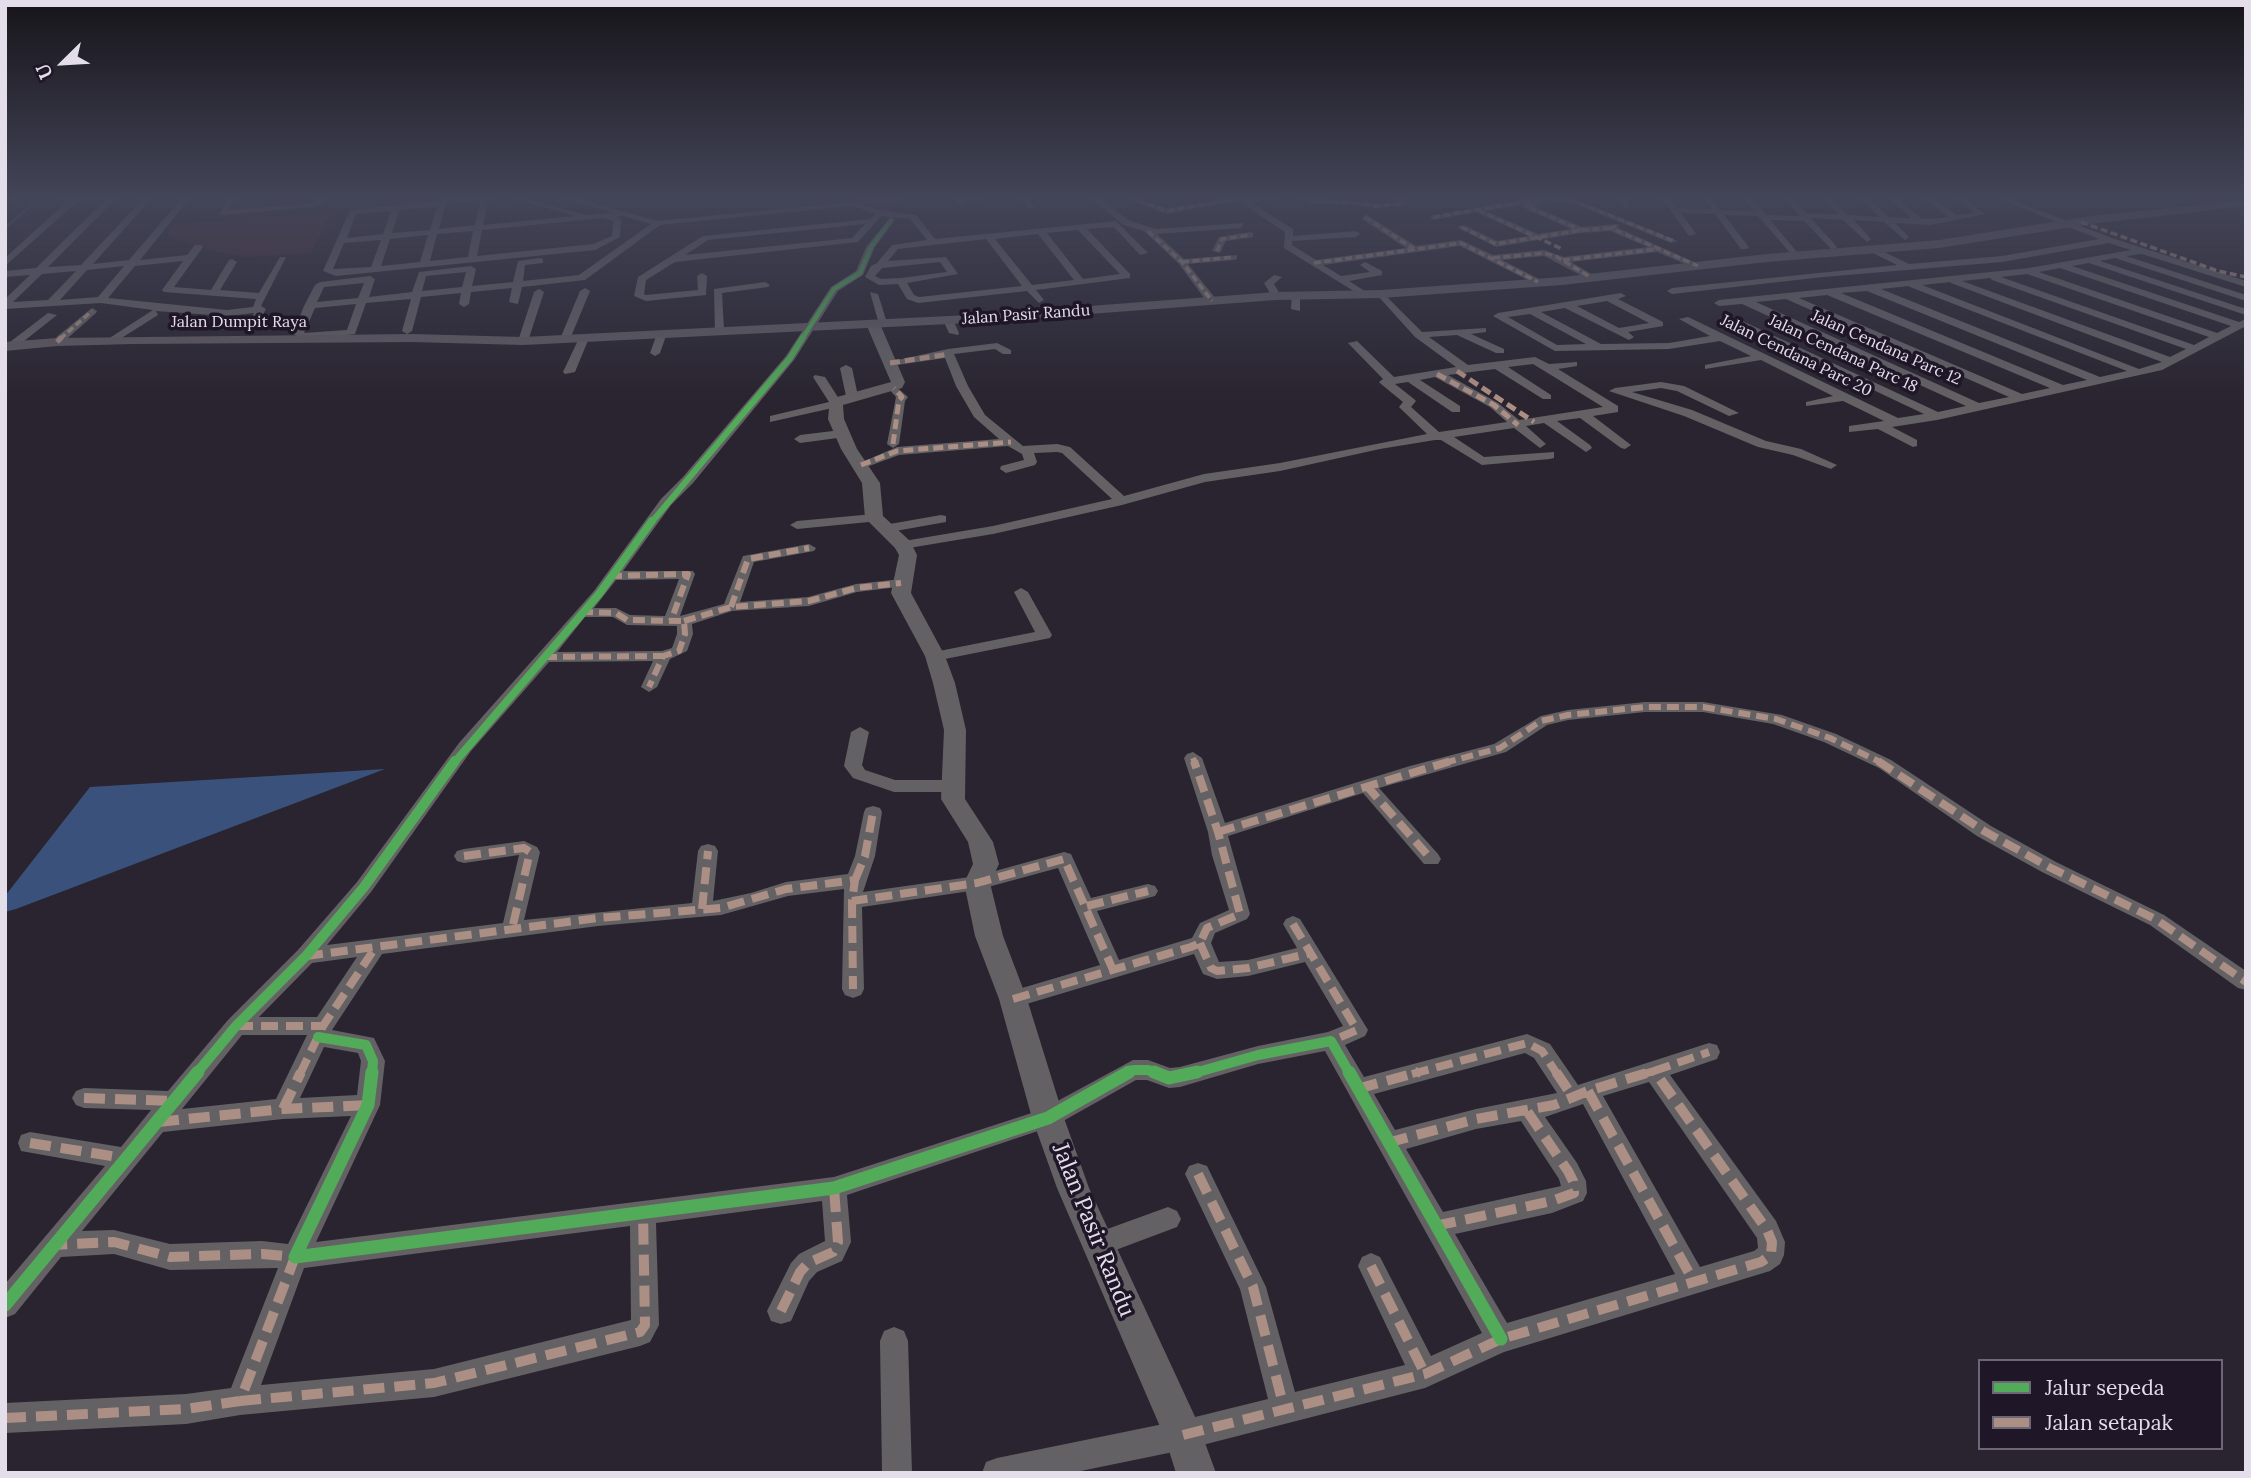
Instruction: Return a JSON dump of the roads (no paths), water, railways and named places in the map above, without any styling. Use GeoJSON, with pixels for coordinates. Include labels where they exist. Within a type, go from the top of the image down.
{"type":"FeatureCollection","features":[{"type":"Feature","properties":{"kind":"main road","name":"Jalan Pasir Randu"},"geometry":{"type":"LineString","coordinates":[[472,341],[523,341],[813,325],[951,326],[1276,296],[1296,303],[1698,266]]}},
{"type":"Feature","properties":{"kind":"main road","name":"Jalan Dumpit Raya"},"geometry":{"type":"LineString","coordinates":[[7,347],[57,342],[111,341],[403,338],[472,341]]}},
{"type":"Feature","properties":{"kind":"street"},"geometry":{"type":"LineString","coordinates":[[5,305],[42,266]]}},
{"type":"Feature","properties":{"kind":"street"},"geometry":{"type":"LineString","coordinates":[[5,274],[94,266]]}},
{"type":"Feature","properties":{"kind":"street"},"geometry":{"type":"LineString","coordinates":[[100,300],[133,266]]}},
{"type":"Feature","properties":{"kind":"street"},"geometry":{"type":"LineString","coordinates":[[184,266],[167,290],[259,301],[279,266]]}},
{"type":"Feature","properties":{"kind":"street"},"geometry":{"type":"LineString","coordinates":[[213,294],[230,266]]}},
{"type":"Feature","properties":{"kind":"street"},"geometry":{"type":"LineString","coordinates":[[330,266],[328,272],[405,266]]}},
{"type":"Feature","properties":{"kind":"street"},"geometry":{"type":"LineString","coordinates":[[309,306],[587,276],[600,266]]}},
{"type":"Feature","properties":{"kind":"street"},"geometry":{"type":"LineString","coordinates":[[662,266],[641,279],[641,298],[703,293],[702,275]]}},
{"type":"Feature","properties":{"kind":"street"},"geometry":{"type":"LineString","coordinates":[[5,1305],[236,1026],[306,956],[364,887],[465,747],[545,657],[581,611],[599,594],[666,502],[688,480],[790,358],[834,289],[860,273],[863,266]]}},
{"type":"Feature","properties":{"kind":"street"},"geometry":{"type":"LineString","coordinates":[[878,266],[870,277],[874,281],[901,281],[950,275],[954,272],[948,266]]}},
{"type":"Feature","properties":{"kind":"street"},"geometry":{"type":"LineString","coordinates":[[1011,266],[1039,300]]}},
{"type":"Feature","properties":{"kind":"street"},"geometry":{"type":"LineString","coordinates":[[1068,266],[1081,282]]}},
{"type":"Feature","properties":{"kind":"street"},"geometry":{"type":"LineString","coordinates":[[901,281],[910,297],[918,300],[1127,276],[1117,266]]}},
{"type":"Feature","properties":{"kind":"street"},"geometry":{"type":"LineString","coordinates":[[1185,266],[1212,301]]}},
{"type":"Feature","properties":{"kind":"street"},"geometry":{"type":"LineString","coordinates":[[1319,266],[1365,295]]}},
{"type":"Feature","properties":{"kind":"street"},"geometry":{"type":"LineString","coordinates":[[1340,279],[1379,273],[1367,266]]}},
{"type":"Feature","properties":{"kind":"street"},"geometry":{"type":"LineString","coordinates":[[1508,266],[1538,282]]}},
{"type":"Feature","properties":{"kind":"street"},"geometry":{"type":"LineString","coordinates":[[1572,266],[1590,277]]}},
{"type":"Feature","properties":{"kind":"street"},"geometry":{"type":"LineString","coordinates":[[1902,266],[1931,280]]}},
{"type":"Feature","properties":{"kind":"street"},"geometry":{"type":"LineString","coordinates":[[1672,291],[1797,277],[1936,266]]}},
{"type":"Feature","properties":{"kind":"street"},"geometry":{"type":"LineString","coordinates":[[2018,266],[2215,336]]}},
{"type":"Feature","properties":{"kind":"street"},"geometry":{"type":"LineString","coordinates":[[1719,303],[2061,266],[2242,324]]}},
{"type":"Feature","properties":{"kind":"street"},"geometry":{"type":"LineString","coordinates":[[2104,266],[2246,313]]}},
{"type":"Feature","properties":{"kind":"street"},"geometry":{"type":"LineString","coordinates":[[2146,266],[2246,298]]}},
{"type":"Feature","properties":{"kind":"street"},"geometry":{"type":"LineString","coordinates":[[2189,266],[2246,284]]}},
{"type":"Feature","properties":{"kind":"street"},"geometry":{"type":"LineString","coordinates":[[2203,266],[2246,276]]}},
{"type":"Feature","properties":{"kind":"street"},"geometry":{"type":"LineString","coordinates":[[52,302],[83,267]]}},
{"type":"Feature","properties":{"kind":"street"},"geometry":{"type":"LineString","coordinates":[[407,331],[421,275],[427,272],[471,269],[464,304]]}},
{"type":"Feature","properties":{"kind":"street"},"geometry":{"type":"LineString","coordinates":[[1989,275],[2193,348]]}},
{"type":"Feature","properties":{"kind":"street"},"geometry":{"type":"LineString","coordinates":[[1276,296],[1269,283],[1277,277]]}},
{"type":"Feature","properties":{"kind":"street"},"geometry":{"type":"LineString","coordinates":[[1797,277],[2062,389]]}},
{"type":"Feature","properties":{"kind":"street"},"geometry":{"type":"LineString","coordinates":[[369,279],[363,301],[353,330],[337,336],[304,337],[298,334],[321,284],[369,279]]}},
{"type":"Feature","properties":{"kind":"street"},"geometry":{"type":"LineString","coordinates":[[1949,279],[2170,361]]}},
{"type":"Feature","properties":{"kind":"street"},"geometry":{"type":"LineString","coordinates":[[514,302],[519,283]]}},
{"type":"Feature","properties":{"kind":"street"},"geometry":{"type":"LineString","coordinates":[[1908,283],[2138,372]]}},
{"type":"Feature","properties":{"kind":"street"},"geometry":{"type":"LineString","coordinates":[[719,330],[717,290],[765,285]]}},
{"type":"Feature","properties":{"kind":"street"},"geometry":{"type":"LineString","coordinates":[[1867,286],[2100,380]]}},
{"type":"Feature","properties":{"kind":"street"},"geometry":{"type":"LineString","coordinates":[[1688,289],[1749,318],[1701,327]]}},
{"type":"Feature","properties":{"kind":"street"},"geometry":{"type":"LineString","coordinates":[[565,339],[585,290]]}},
{"type":"Feature","properties":{"kind":"street"},"geometry":{"type":"LineString","coordinates":[[523,341],[539,292]]}},
{"type":"Feature","properties":{"kind":"street"},"geometry":{"type":"LineString","coordinates":[[774,419],[894,388],[898,382],[878,324],[873,294]]}},
{"type":"Feature","properties":{"kind":"street"},"geometry":{"type":"LineString","coordinates":[[1381,294],[1419,335],[1461,370],[1586,449]]}},
{"type":"Feature","properties":{"kind":"street"},"geometry":{"type":"LineString","coordinates":[[1784,295],[2021,398]]}},
{"type":"Feature","properties":{"kind":"street"},"geometry":{"type":"LineString","coordinates":[[1621,296],[1498,316],[1555,348],[1669,346],[1722,337]]}},
{"type":"Feature","properties":{"kind":"street"},"geometry":{"type":"LineString","coordinates":[[1608,298],[1659,324],[1618,331]]}},
{"type":"Feature","properties":{"kind":"street"},"geometry":{"type":"LineString","coordinates":[[5,305],[100,300],[124,306],[228,313],[261,309],[250,329]]}},
{"type":"Feature","properties":{"kind":"street","name":"Jalan Cendana Parc 12"},"geometry":{"type":"LineString","coordinates":[[1743,300],[1978,407]]}},
{"type":"Feature","properties":{"kind":"street"},"geometry":{"type":"LineString","coordinates":[[1567,305],[1647,347]]}},
{"type":"Feature","properties":{"kind":"street"},"geometry":{"type":"LineString","coordinates":[[57,342],[92,311]]}},
{"type":"Feature","properties":{"kind":"street"},"geometry":{"type":"LineString","coordinates":[[1532,311],[1600,348]]}},
{"type":"Feature","properties":{"kind":"street"},"geometry":{"type":"LineString","coordinates":[[111,341],[154,313]]}},
{"type":"Feature","properties":{"kind":"street"},"geometry":{"type":"LineString","coordinates":[[7,347],[52,315]]}},
{"type":"Feature","properties":{"kind":"street","name":"Jalan Cendana Parc 20"},"geometry":{"type":"LineString","coordinates":[[1684,319],[1894,422]]}},
{"type":"Feature","properties":{"kind":"street","name":"Jalan Cendana Parc 18"},"geometry":{"type":"LineString","coordinates":[[1736,321],[1937,416]]}},
{"type":"Feature","properties":{"kind":"street"},"geometry":{"type":"LineString","coordinates":[[1853,429],[1937,416],[2158,368],[2242,324]]}},
{"type":"Feature","properties":{"kind":"street"},"geometry":{"type":"LineString","coordinates":[[1419,335],[1482,330]]}},
{"type":"Feature","properties":{"kind":"street"},"geometry":{"type":"LineString","coordinates":[[1458,332],[1500,351]]}},
{"type":"Feature","properties":{"kind":"street"},"geometry":{"type":"LineString","coordinates":[[655,353],[663,333]]}},
{"type":"Feature","properties":{"kind":"street"},"geometry":{"type":"LineString","coordinates":[[569,372],[584,338]]}},
{"type":"Feature","properties":{"kind":"street"},"geometry":{"type":"LineString","coordinates":[[1353,343],[1391,380]]}},
{"type":"Feature","properties":{"kind":"street"},"geometry":{"type":"LineString","coordinates":[[1012,352],[997,346],[951,350],[950,356],[962,386],[980,417],[1020,450],[1027,452],[1063,448],[1122,501]]}},
{"type":"Feature","properties":{"kind":"street"},"geometry":{"type":"LineString","coordinates":[[890,363],[950,356]]}},
{"type":"Feature","properties":{"kind":"street"},"geometry":{"type":"LineString","coordinates":[[1709,367],[1761,357]]}},
{"type":"Feature","properties":{"kind":"street"},"geometry":{"type":"LineString","coordinates":[[902,545],[1122,501],[1204,478],[1280,467],[1352,450],[1440,437],[1518,425],[1614,409],[1532,359],[1391,380],[1386,384],[1410,401],[1405,407],[1440,437],[1482,461],[1550,455]]}},
{"type":"Feature","properties":{"kind":"street"},"geometry":{"type":"LineString","coordinates":[[1548,367],[1573,364]]}},
{"type":"Feature","properties":{"kind":"street"},"geometry":{"type":"LineString","coordinates":[[1497,365],[1546,397]]}},
{"type":"Feature","properties":{"kind":"street"},"geometry":{"type":"LineString","coordinates":[[846,368],[840,401],[841,434],[871,483],[879,523],[902,545],[908,561],[901,583],[901,593],[935,656],[955,726],[953,786],[894,786],[859,774],[853,766],[860,732]]}},
{"type":"Feature","properties":{"kind":"street"},"geometry":{"type":"LineString","coordinates":[[1437,374],[1494,405],[1540,444]]}},
{"type":"Feature","properties":{"kind":"street"},"geometry":{"type":"LineString","coordinates":[[1775,381],[1801,376]]}},
{"type":"Feature","properties":{"kind":"street"},"geometry":{"type":"LineString","coordinates":[[819,377],[840,401]]}},
{"type":"Feature","properties":{"kind":"street"},"geometry":{"type":"LineString","coordinates":[[1410,378],[1456,409]]}},
{"type":"Feature","properties":{"kind":"street"},"geometry":{"type":"LineString","coordinates":[[1592,394],[1661,385],[1680,388],[1733,413]]}},
{"type":"Feature","properties":{"kind":"street"},"geometry":{"type":"LineString","coordinates":[[892,444],[899,400],[902,397],[894,388]]}},
{"type":"Feature","properties":{"kind":"street"},"geometry":{"type":"LineString","coordinates":[[1615,391],[1688,413],[1762,444],[1797,452],[1831,465]]}},
{"type":"Feature","properties":{"kind":"street"},"geometry":{"type":"LineString","coordinates":[[1810,404],[1843,397]]}},
{"type":"Feature","properties":{"kind":"street"},"geometry":{"type":"LineString","coordinates":[[1583,414],[1625,445]]}},
{"type":"Feature","properties":{"kind":"street"},"geometry":{"type":"LineString","coordinates":[[1878,425],[1913,443]]}},
{"type":"Feature","properties":{"kind":"street"},"geometry":{"type":"LineString","coordinates":[[800,439],[841,434]]}},
{"type":"Feature","properties":{"kind":"street"},"geometry":{"type":"LineString","coordinates":[[861,464],[897,451],[1011,442]]}},
{"type":"Feature","properties":{"kind":"street"},"geometry":{"type":"LineString","coordinates":[[1006,469],[1031,462],[1027,452]]}},
{"type":"Feature","properties":{"kind":"street"},"geometry":{"type":"LineString","coordinates":[[797,525],[879,523],[939,514],[951,527],[954,536]]}},
{"type":"Feature","properties":{"kind":"street"},"geometry":{"type":"LineString","coordinates":[[731,607],[748,559],[809,548]]}},
{"type":"Feature","properties":{"kind":"street"},"geometry":{"type":"LineString","coordinates":[[545,657],[663,656],[679,651],[685,634],[678,621],[688,574],[610,576]]}},
{"type":"Feature","properties":{"kind":"street"},"geometry":{"type":"LineString","coordinates":[[581,611],[616,613],[627,620],[678,621],[731,607],[808,601],[856,588],[901,583]]}},
{"type":"Feature","properties":{"kind":"street"},"geometry":{"type":"LineString","coordinates":[[935,656],[1044,635],[1021,592]]}},
{"type":"Feature","properties":{"kind":"street"},"geometry":{"type":"LineString","coordinates":[[649,687],[663,656]]}},
{"type":"Feature","properties":{"kind":"street"},"geometry":{"type":"LineString","coordinates":[[1218,832],[1366,785],[1500,748],[1541,721],[1568,715],[1669,706],[1703,707],[1776,719],[1830,738],[1885,764],[1984,831],[2049,867],[2157,920],[2246,982]]}},
{"type":"Feature","properties":{"kind":"street"},"geometry":{"type":"LineString","coordinates":[[1013,999],[1200,943],[1207,928],[1240,915],[1218,832],[1193,758]]}},
{"type":"Feature","properties":{"kind":"street"},"geometry":{"type":"LineString","coordinates":[[1366,785],[1432,859]]}},
{"type":"Feature","properties":{"kind":"street","name":"Jalan Pasir Randu"},"geometry":{"type":"LineString","coordinates":[[953,786],[953,799],[980,842],[986,864],[977,883],[989,936],[1013,999],[1048,1118],[1097,1245],[1183,1435],[1196,1473]]}},
{"type":"Feature","properties":{"kind":"street"},"geometry":{"type":"LineString","coordinates":[[853,989],[853,890],[865,856],[873,812]]}},
{"type":"Feature","properties":{"kind":"street"},"geometry":{"type":"LineString","coordinates":[[464,856],[524,848],[530,852],[512,929]]}},
{"type":"Feature","properties":{"kind":"street"},"geometry":{"type":"LineString","coordinates":[[702,909],[708,851]]}},
{"type":"Feature","properties":{"kind":"street"},"geometry":{"type":"LineString","coordinates":[[306,956],[598,918],[736,905],[786,889],[853,890],[977,883],[1065,859],[1113,970]]}},
{"type":"Feature","properties":{"kind":"street"},"geometry":{"type":"LineString","coordinates":[[1087,906],[1148,891]]}},
{"type":"Feature","properties":{"kind":"street"},"geometry":{"type":"LineString","coordinates":[[52,1245],[114,1242],[170,1257],[262,1254],[295,1257],[834,1188],[1048,1118],[1139,1069],[1170,1078],[1180,1077],[1258,1055],[1331,1041],[1357,1030],[1293,924]]}},
{"type":"Feature","properties":{"kind":"street"},"geometry":{"type":"LineString","coordinates":[[1200,943],[1211,968],[1217,971],[1248,968],[1311,953]]}},
{"type":"Feature","properties":{"kind":"street"},"geometry":{"type":"LineString","coordinates":[[283,1110],[320,1031],[375,948]]}},
{"type":"Feature","properties":{"kind":"street"},"geometry":{"type":"LineString","coordinates":[[236,1026],[320,1031],[366,1045],[373,1061],[368,1105],[295,1257],[240,1401]]}},
{"type":"Feature","properties":{"kind":"street"},"geometry":{"type":"LineString","coordinates":[[1331,1041],[1501,1339]]}},
{"type":"Feature","properties":{"kind":"street"},"geometry":{"type":"LineString","coordinates":[[1357,1088],[1527,1043],[1542,1051],[1581,1094],[1694,1282]]}},
{"type":"Feature","properties":{"kind":"street"},"geometry":{"type":"LineString","coordinates":[[1387,1143],[1476,1119],[1527,1111],[1709,1052]]}},
{"type":"Feature","properties":{"kind":"street"},"geometry":{"type":"LineString","coordinates":[[997,1473],[1183,1435],[1425,1374],[1501,1339],[1760,1262],[1771,1255],[1772,1242],[1767,1230],[1654,1071]]}},
{"type":"Feature","properties":{"kind":"street"},"geometry":{"type":"LineString","coordinates":[[84,1098],[172,1101]]}},
{"type":"Feature","properties":{"kind":"street"},"geometry":{"type":"LineString","coordinates":[[158,1122],[368,1105]]}},
{"type":"Feature","properties":{"kind":"street"},"geometry":{"type":"LineString","coordinates":[[1435,1226],[1574,1194],[1573,1181],[1568,1171],[1527,1111]]}},
{"type":"Feature","properties":{"kind":"street"},"geometry":{"type":"LineString","coordinates":[[30,1143],[124,1158]]}},
{"type":"Feature","properties":{"kind":"street"},"geometry":{"type":"LineString","coordinates":[[1198,1174],[1253,1287],[1284,1408]]}},
{"type":"Feature","properties":{"kind":"street"},"geometry":{"type":"LineString","coordinates":[[781,1311],[800,1272],[808,1263],[833,1252],[838,1242],[834,1188]]}},
{"type":"Feature","properties":{"kind":"street"},"geometry":{"type":"LineString","coordinates":[[5,1418],[186,1409],[240,1401],[433,1383],[640,1332],[645,1325],[643,1211]]}},
{"type":"Feature","properties":{"kind":"street"},"geometry":{"type":"LineString","coordinates":[[1097,1245],[1168,1219]]}},
{"type":"Feature","properties":{"kind":"street"},"geometry":{"type":"LineString","coordinates":[[1371,1266],[1425,1374]]}},
{"type":"Feature","properties":{"kind":"street"},"geometry":{"type":"LineString","coordinates":[[894,1340],[897,1473]]}},
{"type":"Feature","properties":{"kind":"water"},"geometry":{"type":"Polygon","coordinates":[[[385,769],[5,912],[5,896],[90,787],[385,769]]]}}]}
